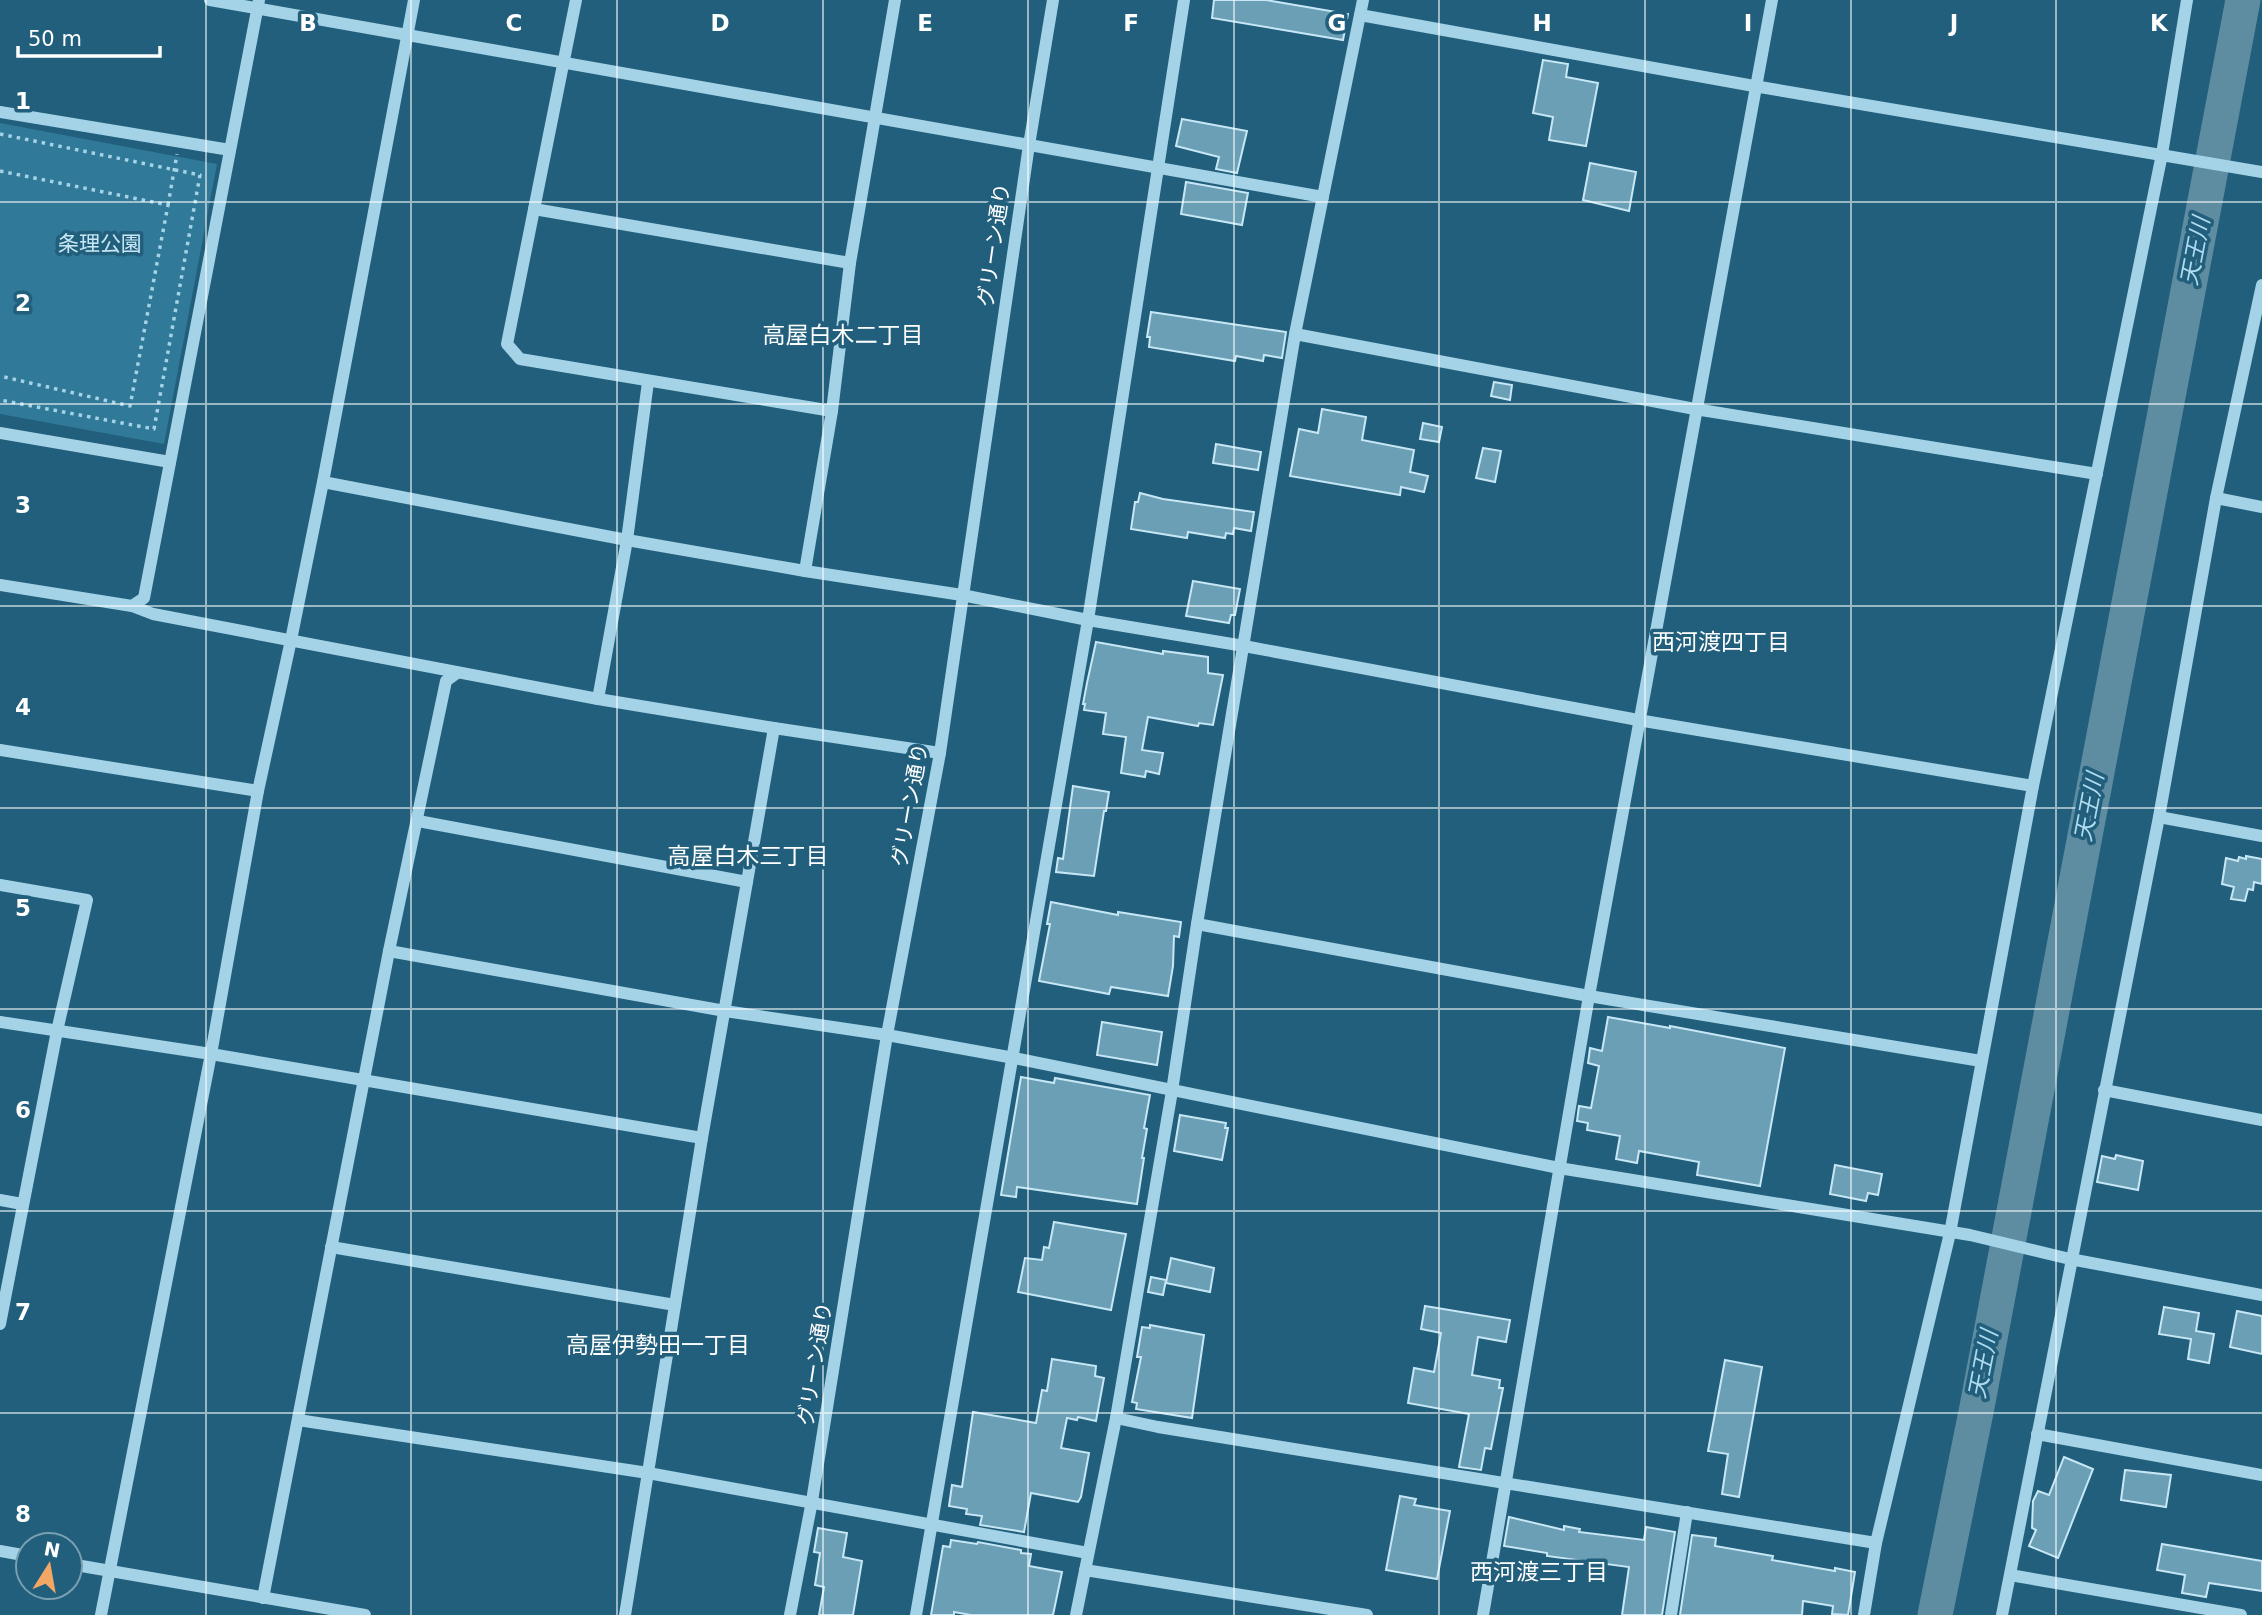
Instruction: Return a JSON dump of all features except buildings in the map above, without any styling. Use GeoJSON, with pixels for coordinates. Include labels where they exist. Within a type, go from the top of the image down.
{"type":"FeatureCollection","features":[{"type":"Feature","properties":{"kind":"street"},"geometry":{"type":"LineString","coordinates":[[211,0],[259,4],[407,35],[1323,197]]}},
{"type":"Feature","properties":{"kind":"street"},"geometry":{"type":"LineString","coordinates":[[101,1615],[211,1054],[258,791],[292,640],[414,0]]}},
{"type":"Feature","properties":{"kind":"street"},"geometry":{"type":"LineString","coordinates":[[576,0],[507,344],[520,359],[832,411]]}},
{"type":"Feature","properties":{"kind":"street"},"geometry":{"type":"LineString","coordinates":[[806,571],[832,411],[850,263],[895,0]]}},
{"type":"Feature","properties":{"kind":"street","name":"グリーン通り"},"geometry":{"type":"LineString","coordinates":[[790,1615],[812,1501],[887,1035],[940,752],[1029,145],[1054,0]]}},
{"type":"Feature","properties":{"kind":"street"},"geometry":{"type":"LineString","coordinates":[[916,1615],[1088,620],[1184,0]]}},
{"type":"Feature","properties":{"kind":"street"},"geometry":{"type":"LineString","coordinates":[[1076,1615],[1116,1418],[1296,334],[1363,0]]}},
{"type":"Feature","properties":{"kind":"street"},"geometry":{"type":"LineString","coordinates":[[1483,1615],[1638,720],[1772,0]]}},
{"type":"Feature","properties":{"kind":"street"},"geometry":{"type":"LineString","coordinates":[[1864,1615],[1876,1543],[1950,1233],[2033,786],[2162,154],[2188,0]]}},
{"type":"Feature","properties":{"kind":"street"},"geometry":{"type":"LineString","coordinates":[[132,606],[144,598],[259,4]]}},
{"type":"Feature","properties":{"kind":"street"},"geometry":{"type":"LineString","coordinates":[[1360,15],[1754,86],[2262,172]]}},
{"type":"Feature","properties":{"kind":"street"},"geometry":{"type":"LineString","coordinates":[[0,112],[230,150]]}},
{"type":"Feature","properties":{"kind":"street"},"geometry":{"type":"LineString","coordinates":[[534,209],[850,263]]}},
{"type":"Feature","properties":{"kind":"street"},"geometry":{"type":"LineString","coordinates":[[2002,1615],[2159,817],[2216,498],[2262,285]]}},
{"type":"Feature","properties":{"kind":"street"},"geometry":{"type":"LineString","coordinates":[[1296,334],[1695,409],[2097,474]]}},
{"type":"Feature","properties":{"kind":"street"},"geometry":{"type":"LineString","coordinates":[[598,699],[627,540],[648,382]]}},
{"type":"Feature","properties":{"kind":"street"},"geometry":{"type":"LineString","coordinates":[[0,433],[170,463]]}},
{"type":"Feature","properties":{"kind":"street"},"geometry":{"type":"LineString","coordinates":[[323,482],[627,540],[962,595],[1638,720],[2033,786]]}},
{"type":"Feature","properties":{"kind":"street"},"geometry":{"type":"LineString","coordinates":[[2216,498],[2262,506]]}},
{"type":"Feature","properties":{"kind":"street"},"geometry":{"type":"LineString","coordinates":[[0,585],[132,606],[153,614],[598,699],[940,752]]}},
{"type":"Feature","properties":{"kind":"street"},"geometry":{"type":"LineString","coordinates":[[263,1598],[389,951],[446,681],[457,673]]}},
{"type":"Feature","properties":{"kind":"street"},"geometry":{"type":"LineString","coordinates":[[625,1615],[702,1138],[774,728]]}},
{"type":"Feature","properties":{"kind":"street"},"geometry":{"type":"LineString","coordinates":[[0,750],[258,791]]}},
{"type":"Feature","properties":{"kind":"street"},"geometry":{"type":"LineString","coordinates":[[2159,817],[2262,836]]}},
{"type":"Feature","properties":{"kind":"street"},"geometry":{"type":"LineString","coordinates":[[418,821],[747,882]]}},
{"type":"Feature","properties":{"kind":"street"},"geometry":{"type":"LineString","coordinates":[[0,885],[87,900],[57,1031],[0,1324]]}},
{"type":"Feature","properties":{"kind":"street"},"geometry":{"type":"LineString","coordinates":[[1197,924],[1589,996],[1981,1061]]}},
{"type":"Feature","properties":{"kind":"street"},"geometry":{"type":"LineString","coordinates":[[389,951],[725,1011],[887,1035],[1014,1058],[1559,1168],[1970,1235],[2070,1259],[2262,1295]]}},
{"type":"Feature","properties":{"kind":"street"},"geometry":{"type":"LineString","coordinates":[[0,1022],[211,1054],[702,1138]]}},
{"type":"Feature","properties":{"kind":"street"},"geometry":{"type":"LineString","coordinates":[[2104,1090],[2262,1119]]}},
{"type":"Feature","properties":{"kind":"street"},"geometry":{"type":"LineString","coordinates":[[0,1200],[22,1204]]}},
{"type":"Feature","properties":{"kind":"street"},"geometry":{"type":"LineString","coordinates":[[331,1247],[675,1305]]}},
{"type":"Feature","properties":{"kind":"street"},"geometry":{"type":"LineString","coordinates":[[1116,1418],[1876,1543]]}},
{"type":"Feature","properties":{"kind":"street"},"geometry":{"type":"LineString","coordinates":[[298,1420],[648,1473],[1088,1553]]}},
{"type":"Feature","properties":{"kind":"street"},"geometry":{"type":"LineString","coordinates":[[2037,1434],[2262,1475]]}},
{"type":"Feature","properties":{"kind":"street"},"geometry":{"type":"LineString","coordinates":[[1671,1615],[1687,1512]]}},
{"type":"Feature","properties":{"kind":"street"},"geometry":{"type":"LineString","coordinates":[[84,1566],[365,1615]]}},
{"type":"Feature","properties":{"kind":"street"},"geometry":{"type":"LineString","coordinates":[[1085,1570],[1367,1615]]}},
{"type":"Feature","properties":{"kind":"street"},"geometry":{"type":"LineString","coordinates":[[2010,1575],[2241,1615]]}},
{"type":"Feature","properties":{"kind":"path"},"geometry":{"type":"LineString","coordinates":[[0,134],[200,175],[153,429],[0,400]]}},
{"type":"Feature","properties":{"kind":"path"},"geometry":{"type":"LineString","coordinates":[[0,171],[168,205]]}},
{"type":"Feature","properties":{"kind":"path"},"geometry":{"type":"LineString","coordinates":[[0,376],[130,406],[174,171]]}},
{"type":"Feature","properties":{"kind":"green space","name":"条理公園"},"geometry":{"type":"Polygon","coordinates":[[[0,123],[217,164],[164,444],[0,414],[0,123]]]}},
{"type":"Feature","properties":{"kind":"waterway","name":"天王川"},"geometry":{"type":"LineString","coordinates":[[1935,1615],[1977,1407],[2243,0]]}},
{"type":"Feature","properties":{"kind":"district","name":"高屋白木二丁目"},"geometry":{"type":"Point","coordinates":[843,335]}},
{"type":"Feature","properties":{"kind":"district","name":"西河渡四丁目"},"geometry":{"type":"Point","coordinates":[1721,642]}},
{"type":"Feature","properties":{"kind":"district","name":"高屋白木三丁目"},"geometry":{"type":"Point","coordinates":[748,856]}},
{"type":"Feature","properties":{"kind":"district","name":"高屋伊勢田一丁目"},"geometry":{"type":"Point","coordinates":[658,1345]}},
{"type":"Feature","properties":{"kind":"district","name":"西河渡三丁目"},"geometry":{"type":"Point","coordinates":[1539,1572]}}]}
